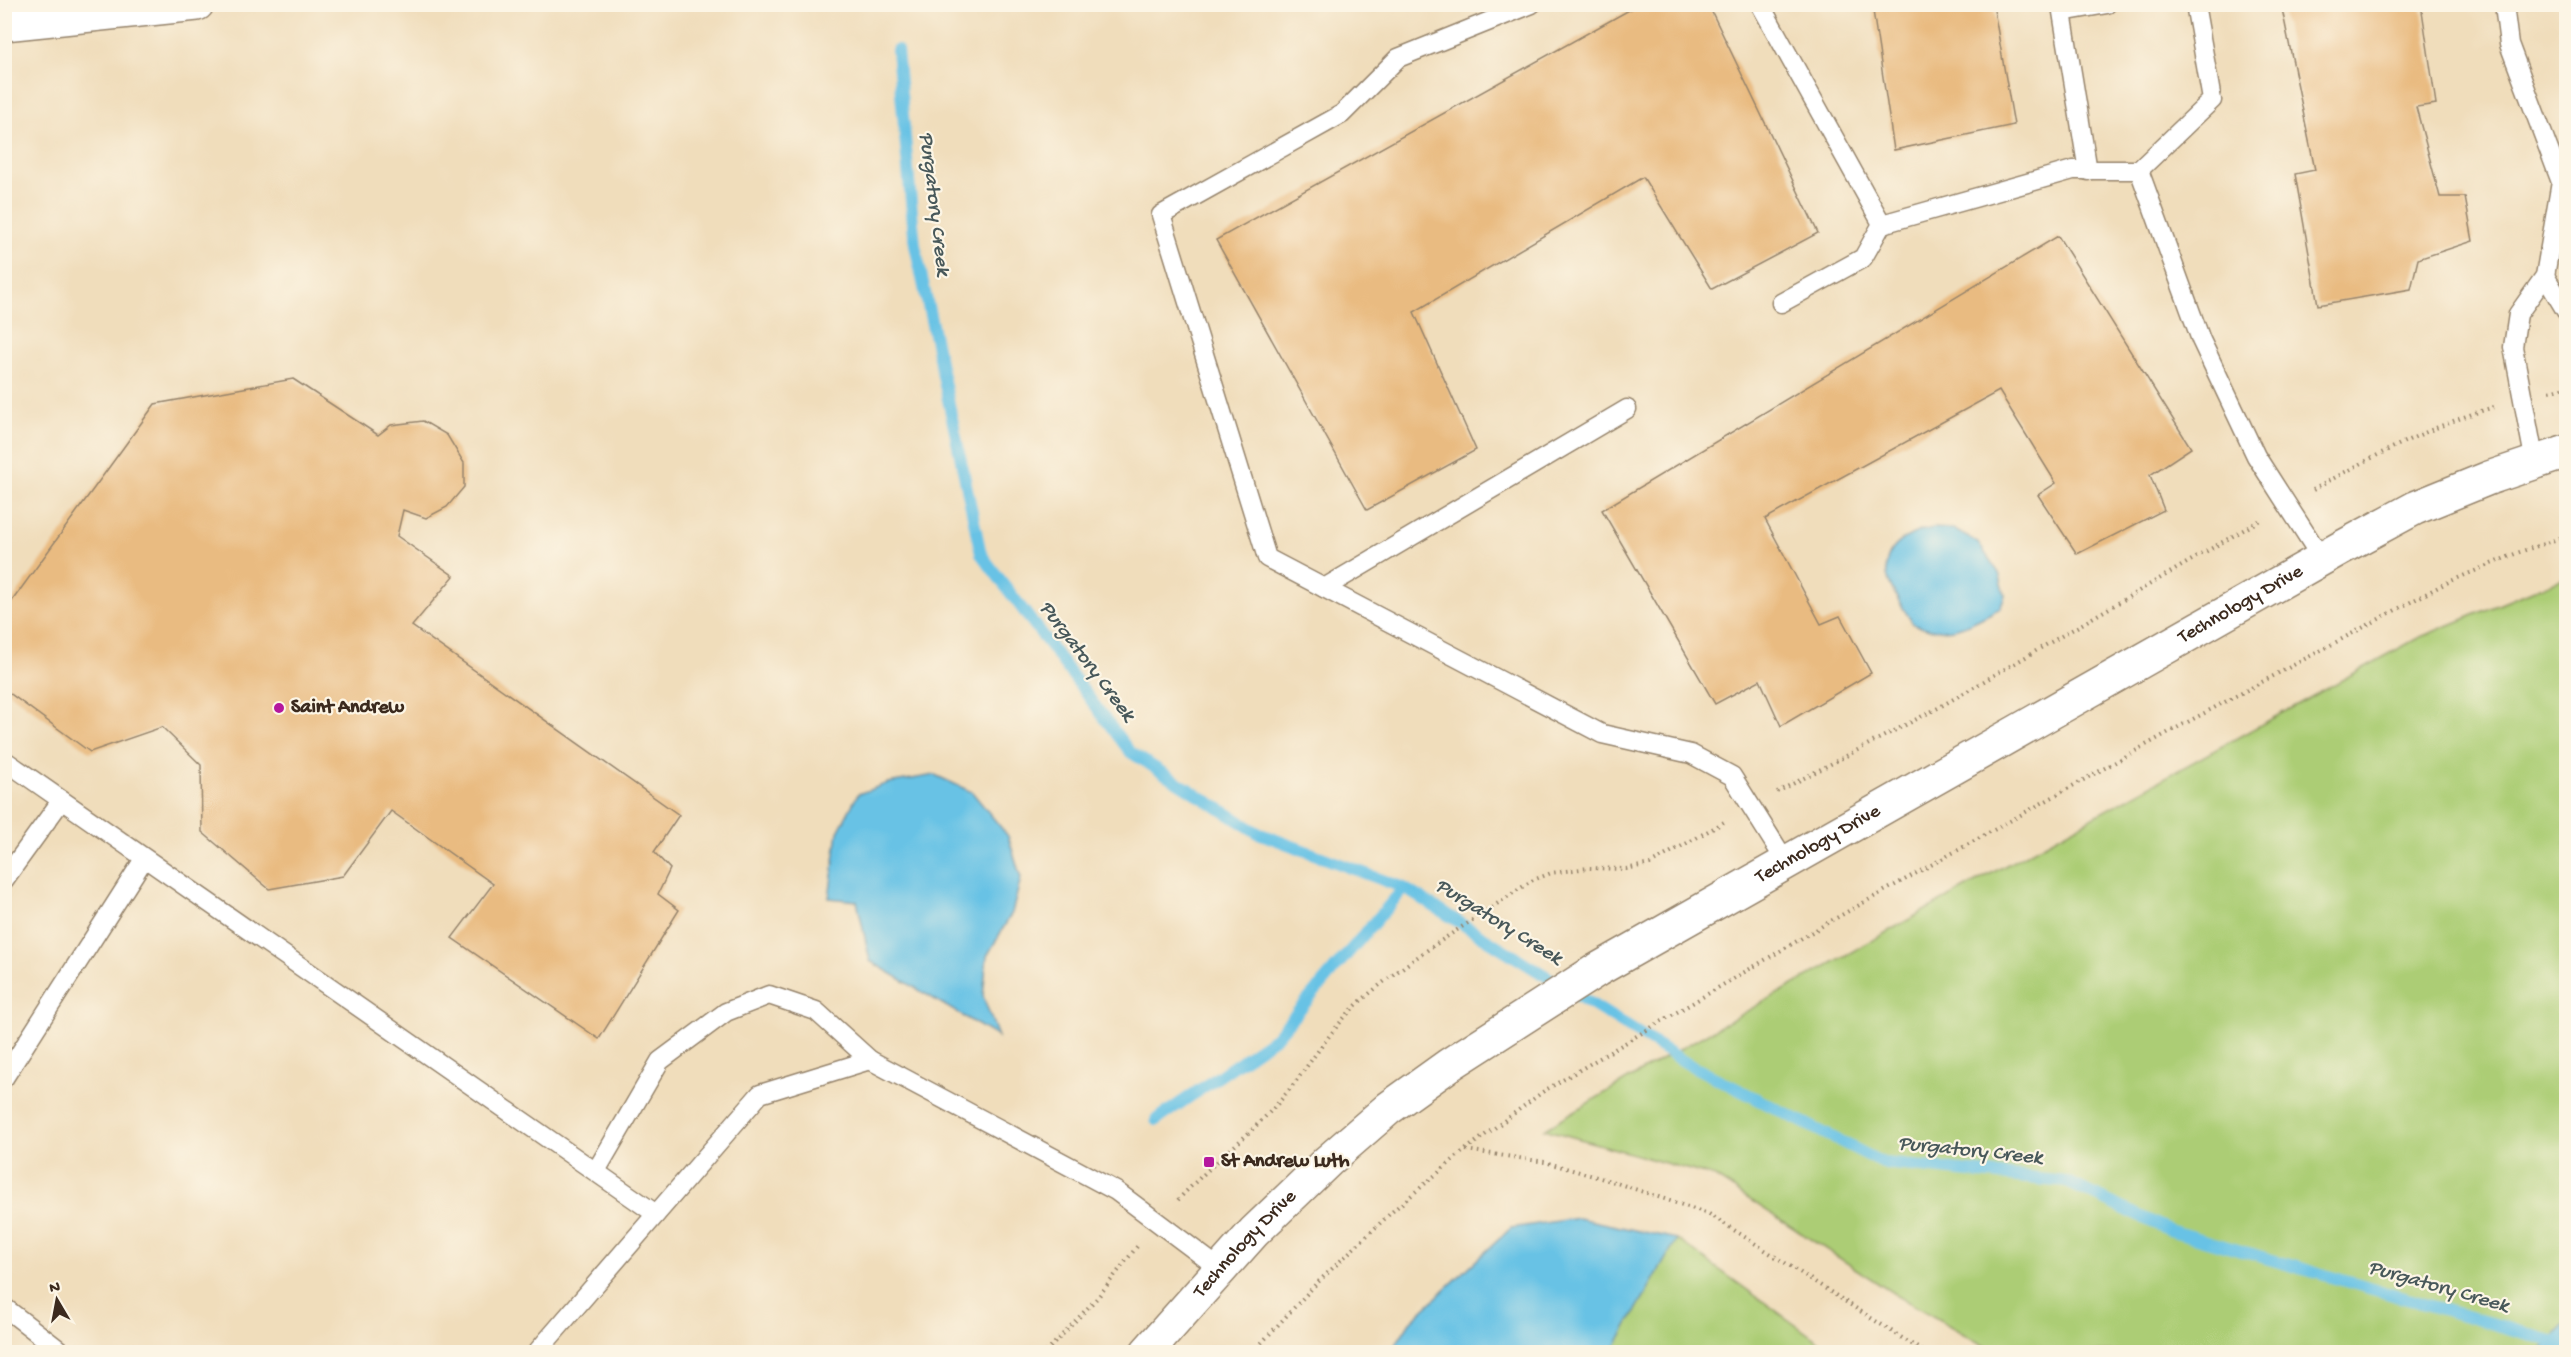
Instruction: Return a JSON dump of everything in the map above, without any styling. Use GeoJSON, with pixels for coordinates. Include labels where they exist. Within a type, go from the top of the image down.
{"type":"FeatureCollection","features":[{"type":"Feature","properties":{"kind":"main road"},"geometry":{"type":"LineString","coordinates":[[4,24],[197,4]]}},
{"type":"Feature","properties":{"kind":"main road","name":"Technology Drive"},"geometry":{"type":"LineString","coordinates":[[1147,1353],[1220,1269],[1328,1161],[1389,1108],[1521,1018],[1597,970],[1786,862],[2415,508],[2566,452]]}},
{"type":"Feature","properties":{"kind":"lane"},"geometry":{"type":"LineString","coordinates":[[1532,4],[1398,58],[1342,114],[1161,215],[1267,558],[1602,734],[1691,754],[1732,776],[1786,862]]}},
{"type":"Feature","properties":{"kind":"lane"},"geometry":{"type":"LineString","coordinates":[[1760,4],[1882,224]]}},
{"type":"Feature","properties":{"kind":"lane"},"geometry":{"type":"LineString","coordinates":[[2088,171],[2062,12],[2107,4]]}},
{"type":"Feature","properties":{"kind":"lane"},"geometry":{"type":"LineString","coordinates":[[1781,303],[1863,258],[1882,224],[2073,170],[2139,170],[2212,100],[2195,4]]}},
{"type":"Feature","properties":{"kind":"lane"},"geometry":{"type":"LineString","coordinates":[[2507,4],[2505,13],[2509,44],[2564,182],[2545,276],[2518,314],[2514,347],[2535,463]]}},
{"type":"Feature","properties":{"kind":"lane"},"geometry":{"type":"LineString","coordinates":[[2139,170],[2201,340],[2256,456],[2322,559]]}},
{"type":"Feature","properties":{"kind":"lane"},"geometry":{"type":"LineString","coordinates":[[2545,276],[2566,311]]}},
{"type":"Feature","properties":{"kind":"lane"},"geometry":{"type":"LineString","coordinates":[[1324,588],[1627,410]]}},
{"type":"Feature","properties":{"kind":"lane"},"geometry":{"type":"LineString","coordinates":[[4,760],[656,1214]]}},
{"type":"Feature","properties":{"kind":"lane"},"geometry":{"type":"LineString","coordinates":[[4,880],[61,801]]}},
{"type":"Feature","properties":{"kind":"lane"},"geometry":{"type":"LineString","coordinates":[[4,1078],[144,859]]}},
{"type":"Feature","properties":{"kind":"lane"},"geometry":{"type":"LineString","coordinates":[[596,1172],[660,1061],[726,1012],[769,995],[816,1011],[870,1060],[1116,1191],[1220,1269]]}},
{"type":"Feature","properties":{"kind":"lane"},"geometry":{"type":"LineString","coordinates":[[537,1353],[760,1094],[870,1060]]}},
{"type":"Feature","properties":{"kind":"lane"},"geometry":{"type":"LineString","coordinates":[[4,1307],[62,1353]]}},
{"type":"Feature","properties":{"kind":"path"},"geometry":{"type":"LineString","coordinates":[[1311,1061],[1362,1000],[1394,975],[1532,881],[1551,873],[1588,868],[1626,869],[1650,864],[1751,807],[1938,708],[2287,505],[2374,457],[2469,415],[2566,387]]}},
{"type":"Feature","properties":{"kind":"path"},"geometry":{"type":"LineString","coordinates":[[1253,1353],[1316,1284],[1394,1210],[1465,1150],[1544,1091],[1829,922],[2171,731],[2444,584],[2517,552],[2566,536]]}},
{"type":"Feature","properties":{"kind":"path"},"geometry":{"type":"LineString","coordinates":[[1465,1150],[1545,1162],[1709,1214],[1924,1353]]}},
{"type":"Feature","properties":{"kind":"green space"},"geometry":{"type":"Polygon","coordinates":[[[2566,577],[2566,1324],[2540,1352],[1995,1352],[1896,1295],[1715,1177],[1544,1129],[1671,1054],[1963,889],[2418,638],[2566,577]]]}},
{"type":"Feature","properties":{"kind":"green space"},"geometry":{"type":"Polygon","coordinates":[[[1677,1239],[1833,1352],[1612,1352],[1677,1239]]]}},
{"type":"Feature","properties":{"kind":"water"},"geometry":{"type":"Polygon","coordinates":[[[1933,528],[1953,529],[1978,543],[1999,573],[2005,595],[2000,608],[1978,620],[1948,630],[1937,630],[1913,624],[1890,584],[1886,568],[1892,550],[1898,544],[1915,533],[1933,528]]]}},
{"type":"Feature","properties":{"kind":"water"},"geometry":{"type":"Polygon","coordinates":[[[935,775],[972,792],[1008,836],[1021,878],[1012,913],[987,956],[983,996],[998,1037],[870,961],[857,901],[829,898],[838,832],[858,794],[888,783],[935,775]]]}},
{"type":"Feature","properties":{"kind":"water"},"geometry":{"type":"Polygon","coordinates":[[[1578,1218],[1677,1239],[1612,1352],[1391,1352],[1410,1322],[1511,1228],[1578,1218]]]}},
{"type":"Feature","properties":{"kind":"water"},"geometry":{"type":"Polygon","coordinates":[[[2566,1324],[2566,1352],[2540,1352],[2566,1324]]]}},
{"type":"Feature","properties":{"kind":"building"},"geometry":{"type":"Polygon","coordinates":[[[1640,4],[1708,4],[1818,233],[1712,289],[1643,177],[1414,312],[1476,450],[1367,510],[1216,240],[1640,4]]]}},
{"type":"Feature","properties":{"kind":"building"},"geometry":{"type":"Polygon","coordinates":[[[1872,4],[1993,4],[2014,125],[1894,150],[1872,4]]]}},
{"type":"Feature","properties":{"kind":"building"},"geometry":{"type":"Polygon","coordinates":[[[2281,4],[2421,4],[2436,104],[2416,107],[2440,197],[2465,197],[2473,241],[2418,259],[2411,289],[2318,305],[2295,174],[2315,170],[2281,4]]]}},
{"type":"Feature","properties":{"kind":"building"},"geometry":{"type":"Polygon","coordinates":[[[2058,236],[2191,448],[2150,475],[2164,510],[2077,554],[2038,495],[2056,483],[1999,391],[1765,519],[1821,624],[1840,616],[1871,673],[1781,726],[1760,680],[1715,704],[1602,510],[2058,236]]]}},
{"type":"Feature","properties":{"kind":"building","name":"Saint Andrew"},"geometry":{"type":"Polygon","coordinates":[[[293,379],[378,435],[391,425],[423,421],[447,435],[464,463],[464,487],[447,507],[426,518],[403,510],[397,536],[454,576],[412,626],[679,815],[654,852],[670,869],[658,894],[679,910],[599,1039],[452,938],[493,884],[391,811],[343,876],[269,889],[202,832],[201,765],[162,727],[90,752],[4,689],[4,612],[155,404],[293,379]]]}},
{"type":"Feature","properties":{"kind":"waterway","name":"Purgatory Creek"},"geometry":{"type":"LineString","coordinates":[[897,50],[915,245],[981,554],[1130,752],[1258,833],[1404,888],[1688,1064],[1883,1163],[2067,1182],[2169,1230],[2566,1345]]}},
{"type":"Feature","properties":{"kind":"waterway"},"geometry":{"type":"LineString","coordinates":[[1156,1120],[1276,1037],[1404,888]]}},
{"type":"Feature","properties":{"kind":"place","name":"Saint Andrew"},"geometry":{"type":"Point","coordinates":[279,708]}},
{"type":"Feature","properties":{"kind":"place","name":"St Andrew Luth"},"geometry":{"type":"Point","coordinates":[1209,1162]}}]}
